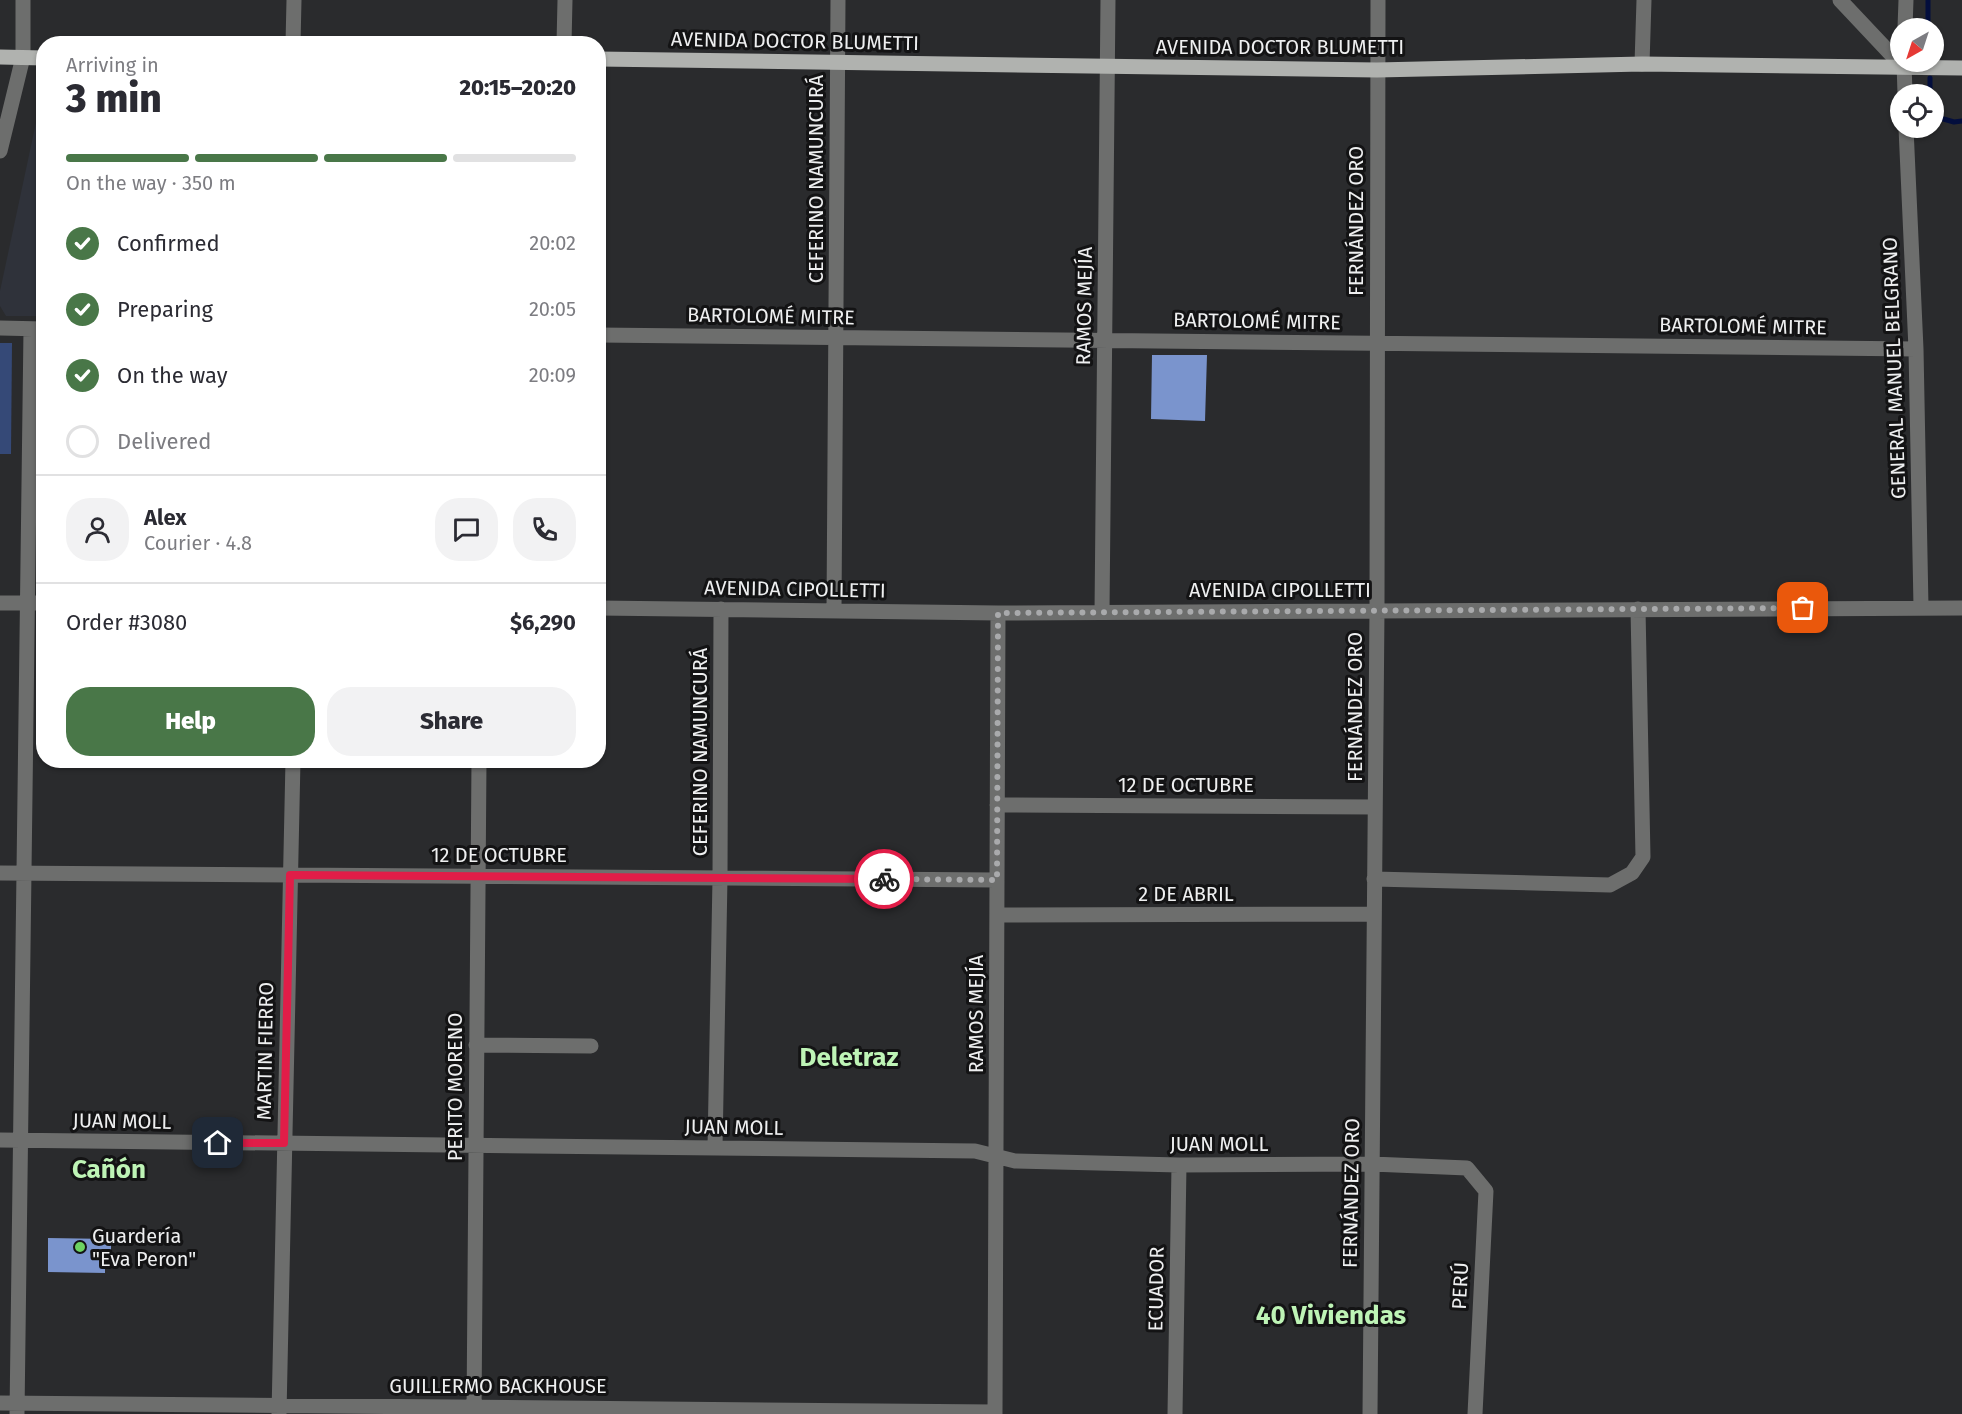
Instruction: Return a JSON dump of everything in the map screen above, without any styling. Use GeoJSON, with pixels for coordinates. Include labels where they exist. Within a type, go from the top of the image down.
{"type":"FeatureCollection","features":[{"type":"Feature","properties":{"kind":"main road"},"geometry":{"type":"LineString","coordinates":[[0,57],[36,58]]}},
{"type":"Feature","properties":{"kind":"main road","name":"AVENIDA DOCTOR BLUMETTI"},"geometry":{"type":"LineString","coordinates":[[606,59],[1377,70],[1642,64],[1890,65]]}},
{"type":"Feature","properties":{"kind":"main road","name":"AVENIDA DOCTOR BLUMETTI"},"geometry":{"type":"LineString","coordinates":[[1944,67],[1962,68]]}},
{"type":"Feature","properties":{"kind":"street"},"geometry":{"type":"LineString","coordinates":[[0,151],[23,57],[23,0]]}},
{"type":"Feature","properties":{"kind":"street"},"geometry":{"type":"LineString","coordinates":[[293,36],[294,0]]}},
{"type":"Feature","properties":{"kind":"street"},"geometry":{"type":"LineString","coordinates":[[564,36],[565,0]]}},
{"type":"Feature","properties":{"kind":"street","name":"CEFERINO NAMUNCURÁ"},"geometry":{"type":"LineString","coordinates":[[834,610],[838,0]]}},
{"type":"Feature","properties":{"kind":"street","name":"RAMOS MEJÍA"},"geometry":{"type":"LineString","coordinates":[[1102,612],[1108,0]]}},
{"type":"Feature","properties":{"kind":"street","name":"FERNÁNDEZ ORO"},"geometry":{"type":"LineString","coordinates":[[1370,1414],[1377,610],[1378,0]]}},
{"type":"Feature","properties":{"kind":"street"},"geometry":{"type":"LineString","coordinates":[[1642,64],[1644,0]]}},
{"type":"Feature","properties":{"kind":"street"},"geometry":{"type":"LineString","coordinates":[[1840,0],[1890,51]]}},
{"type":"Feature","properties":{"kind":"street"},"geometry":{"type":"LineString","coordinates":[[1905,18],[1906,0]]}},
{"type":"Feature","properties":{"kind":"street","name":"GENERAL MANUEL BELGRANO"},"geometry":{"type":"LineString","coordinates":[[1906,138],[1916,349],[1921,607]]}},
{"type":"Feature","properties":{"kind":"street"},"geometry":{"type":"LineString","coordinates":[[0,328],[36,329]]}},
{"type":"Feature","properties":{"kind":"street","name":"BARTOLOMÉ MITRE"},"geometry":{"type":"LineString","coordinates":[[606,335],[1916,349]]}},
{"type":"Feature","properties":{"kind":"street"},"geometry":{"type":"LineString","coordinates":[[17,1409],[28,603],[36,359]]}},
{"type":"Feature","properties":{"kind":"street"},"geometry":{"type":"LineString","coordinates":[[0,603],[36,603]]}},
{"type":"Feature","properties":{"kind":"street","name":"AVENIDA CIPOLLETTI"},"geometry":{"type":"LineString","coordinates":[[606,608],[998,613],[1962,608]]}},
{"type":"Feature","properties":{"kind":"street","name":"CEFERINO NAMUNCURÁ"},"geometry":{"type":"LineString","coordinates":[[715,1148],[720,878],[721,609]]}},
{"type":"Feature","properties":{"kind":"street"},"geometry":{"type":"LineString","coordinates":[[1374,879],[1610,885],[1632,873],[1643,857],[1638,609]]}},
{"type":"Feature","properties":{"kind":"street","name":"RAMOS MEJÍA"},"geometry":{"type":"LineString","coordinates":[[995,1413],[998,1155],[998,613]]}},
{"type":"Feature","properties":{"kind":"street","name":"MARTIN FIERRO"},"geometry":{"type":"LineString","coordinates":[[279,1410],[293,768]]}},
{"type":"Feature","properties":{"kind":"street","name":"PERITO MORENO"},"geometry":{"type":"LineString","coordinates":[[474,1411],[478,768]]}},
{"type":"Feature","properties":{"kind":"street","name":"12 DE OCTUBRE"},"geometry":{"type":"LineString","coordinates":[[998,806],[1375,807]]}},
{"type":"Feature","properties":{"kind":"street","name":"12 DE OCTUBRE"},"geometry":{"type":"LineString","coordinates":[[0,873],[997,880]]}},
{"type":"Feature","properties":{"kind":"street","name":"2 DE ABRIL"},"geometry":{"type":"LineString","coordinates":[[997,915],[1374,914]]}},
{"type":"Feature","properties":{"kind":"street"},"geometry":{"type":"LineString","coordinates":[[476,1045],[591,1046]]}},
{"type":"Feature","properties":{"kind":"street","name":"JUAN MOLL"},"geometry":{"type":"LineString","coordinates":[[0,1140],[975,1151],[1016,1161],[1179,1165],[1372,1164],[1467,1168]]}},
{"type":"Feature","properties":{"kind":"street","name":"ECUADOR"},"geometry":{"type":"LineString","coordinates":[[1175,1414],[1179,1165]]}},
{"type":"Feature","properties":{"kind":"street","name":"PERÚ"},"geometry":{"type":"LineString","coordinates":[[1467,1168],[1486,1191],[1475,1414]]}},
{"type":"Feature","properties":{"kind":"street","name":"GUILLERMO BACKHOUSE"},"geometry":{"type":"LineString","coordinates":[[0,1403],[17,1409],[995,1413]]}},
{"type":"Feature","properties":{"kind":"shaded area"},"geometry":{"type":"Polygon","coordinates":[[[36,122],[36,316],[6,316],[0,306],[0,291],[36,122]]]}},
{"type":"Feature","properties":{"kind":"shaded area"},"geometry":{"type":"Polygon","coordinates":[[[0,343],[12,343],[11,454],[0,454],[0,343]]]}},
{"type":"Feature","properties":{"kind":"building"},"geometry":{"type":"Polygon","coordinates":[[[1152,355],[1207,355],[1205,421],[1151,419],[1152,355]]]}},
{"type":"Feature","properties":{"kind":"building","name":"Guardería \"Eva Peron\""},"geometry":{"type":"Polygon","coordinates":[[[48,1238],[111,1239],[111,1256],[105,1256],[105,1273],[48,1272],[48,1238]]]}},
{"type":"Feature","properties":{"kind":"waterway"},"geometry":{"type":"LineString","coordinates":[[1928,0],[1928,18]]}},
{"type":"Feature","properties":{"kind":"waterway"},"geometry":{"type":"LineString","coordinates":[[1930,78],[1930,84]]}},
{"type":"Feature","properties":{"kind":"waterway"},"geometry":{"type":"LineString","coordinates":[[1944,119],[1954,122],[1962,121]]}},
{"type":"Feature","properties":{"kind":"way so far"},"geometry":{"type":"LineString","coordinates":[[884,879],[997,880],[998,613],[1803,608]]}},
{"type":"Feature","properties":{"kind":"place","name":"Guardería \"Eva Peron\""},"geometry":{"type":"Point","coordinates":[80,1247]}},
{"type":"Feature","properties":{"kind":"district","name":"Deletraz"},"geometry":{"type":"Point","coordinates":[849,1057]}},
{"type":"Feature","properties":{"kind":"district","name":"Cañón"},"geometry":{"type":"Point","coordinates":[109,1169]}},
{"type":"Feature","properties":{"kind":"district","name":"40 Viviendas"},"geometry":{"type":"Point","coordinates":[1331,1315]}},
{"type":"Feature","properties":{"kind":"route"},"geometry":{"type":"LineString","coordinates":[[218,1143],[284,1143],[290,875],[884,879]]}}]}
